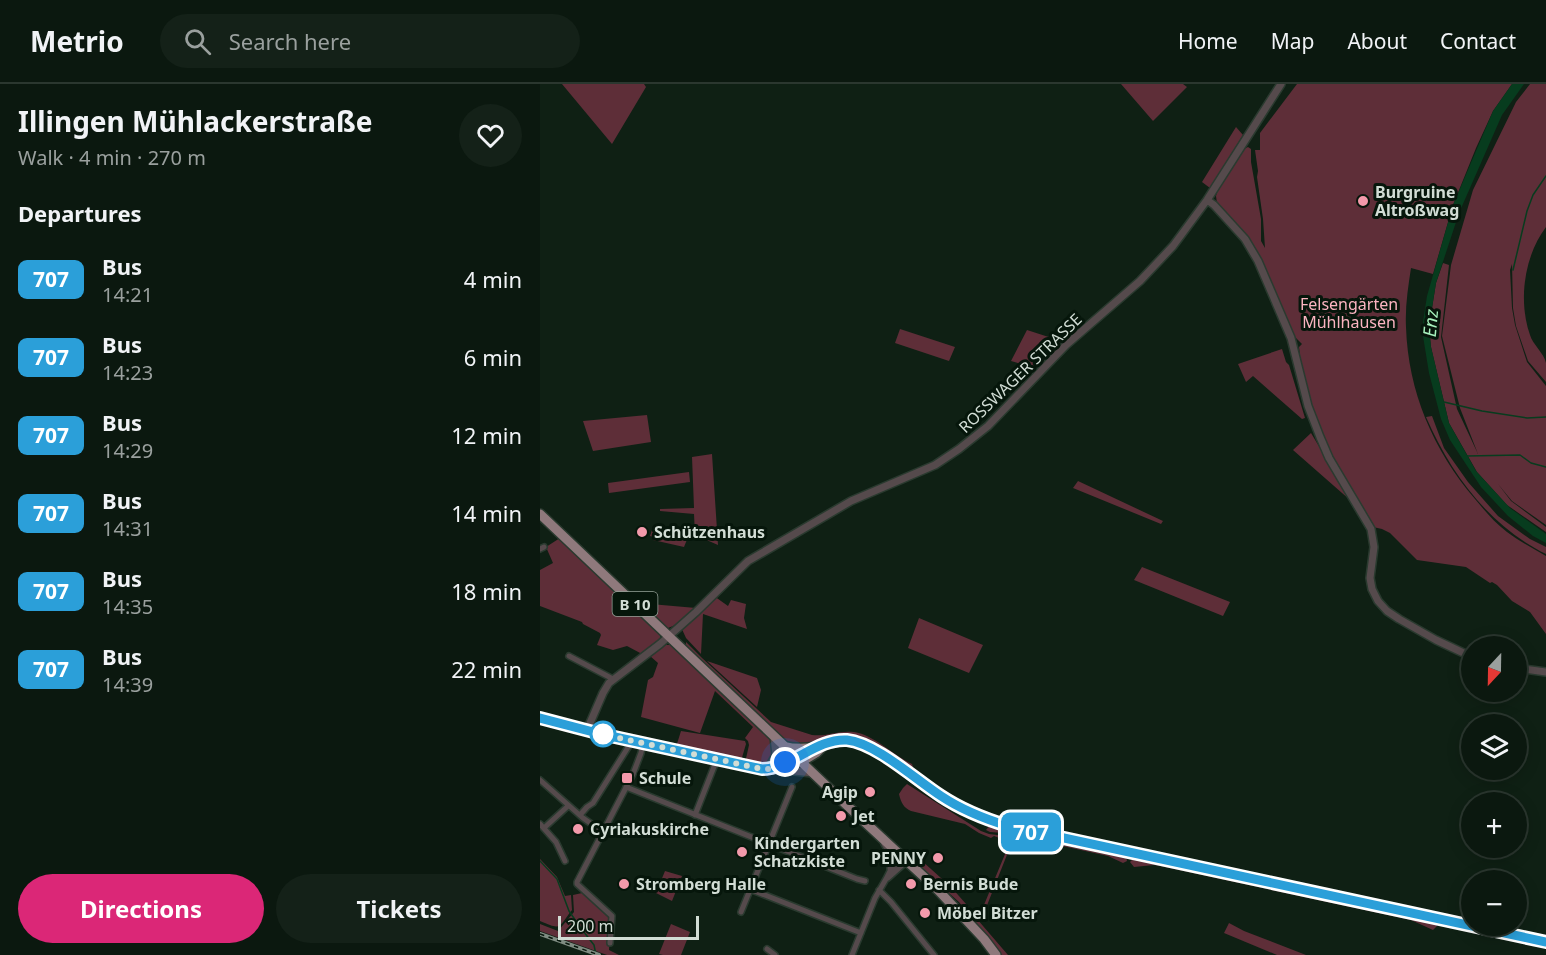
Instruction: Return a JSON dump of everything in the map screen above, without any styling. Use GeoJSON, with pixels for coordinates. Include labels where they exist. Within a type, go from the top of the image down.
{"type":"FeatureCollection","features":[{"type":"Feature","properties":{"kind":"main road","name":"B 10"},"geometry":{"type":"LineString","coordinates":[[540,514],[799,760]]}},
{"type":"Feature","properties":{"kind":"main road"},"geometry":{"type":"LineString","coordinates":[[996,955],[948,900],[799,760],[819,748],[841,740],[854,741],[879,752],[949,801],[1008,826],[1546,942]]}},
{"type":"Feature","properties":{"kind":"main road"},"geometry":{"type":"LineString","coordinates":[[783,746],[819,748]]}},
{"type":"Feature","properties":{"kind":"main road"},"geometry":{"type":"LineString","coordinates":[[813,774],[819,748]]}},
{"type":"Feature","properties":{"kind":"street","name":"ROSSWAGER STRASSE"},"geometry":{"type":"LineString","coordinates":[[587,730],[603,693],[613,679],[644,657],[696,612],[739,568],[753,557],[851,501],[935,465],[973,438],[1007,407],[1066,345],[1157,264],[1206,202],[1281,84]]}},
{"type":"Feature","properties":{"kind":"street"},"geometry":{"type":"LineString","coordinates":[[1206,202],[1224,216],[1245,239],[1258,261],[1291,338],[1308,406],[1320,438],[1329,458],[1371,529],[1374,547],[1370,578],[1376,597],[1384,609],[1399,619],[1461,652]]}},
{"type":"Feature","properties":{"kind":"street"},"geometry":{"type":"LineString","coordinates":[[569,656],[613,679]]}},
{"type":"Feature","properties":{"kind":"street"},"geometry":{"type":"LineString","coordinates":[[1527,669],[1546,672]]}},
{"type":"Feature","properties":{"kind":"street"},"geometry":{"type":"LineString","coordinates":[[540,718],[632,741],[762,769],[813,774]]}},
{"type":"Feature","properties":{"kind":"street"},"geometry":{"type":"LineString","coordinates":[[768,769],[776,754],[774,737]]}},
{"type":"Feature","properties":{"kind":"street"},"geometry":{"type":"LineString","coordinates":[[580,816],[593,803],[632,741]]}},
{"type":"Feature","properties":{"kind":"street"},"geometry":{"type":"LineString","coordinates":[[610,943],[612,916],[577,884],[626,787],[639,759],[643,743]]}},
{"type":"Feature","properties":{"kind":"street"},"geometry":{"type":"LineString","coordinates":[[695,814],[717,759]]}},
{"type":"Feature","properties":{"kind":"street"},"geometry":{"type":"LineString","coordinates":[[768,769],[799,760]]}},
{"type":"Feature","properties":{"kind":"street"},"geometry":{"type":"LineString","coordinates":[[784,770],[799,760]]}},
{"type":"Feature","properties":{"kind":"street"},"geometry":{"type":"LineString","coordinates":[[540,780],[603,834]]}},
{"type":"Feature","properties":{"kind":"street"},"geometry":{"type":"LineString","coordinates":[[741,912],[792,786]]}},
{"type":"Feature","properties":{"kind":"street"},"geometry":{"type":"LineString","coordinates":[[626,787],[865,881]]}},
{"type":"Feature","properties":{"kind":"street"},"geometry":{"type":"LineString","coordinates":[[565,861],[556,842],[542,826],[568,806]]}},
{"type":"Feature","properties":{"kind":"street"},"geometry":{"type":"LineString","coordinates":[[852,955],[879,890],[890,871],[891,856],[879,835]]}},
{"type":"Feature","properties":{"kind":"street"},"geometry":{"type":"LineString","coordinates":[[890,871],[904,859]]}},
{"type":"Feature","properties":{"kind":"street"},"geometry":{"type":"LineString","coordinates":[[886,879],[893,875],[904,859]]}},
{"type":"Feature","properties":{"kind":"street"},"geometry":{"type":"LineString","coordinates":[[742,886],[861,933]]}},
{"type":"Feature","properties":{"kind":"street"},"geometry":{"type":"LineString","coordinates":[[879,890],[934,955]]}},
{"type":"Feature","properties":{"kind":"street"},"geometry":{"type":"LineString","coordinates":[[767,949],[775,955]]}},
{"type":"Feature","properties":{"kind":"green space"},"geometry":{"type":"Polygon","coordinates":[[[562,84],[644,84],[646,87],[612,144],[562,84]]]}},
{"type":"Feature","properties":{"kind":"green space"},"geometry":{"type":"Polygon","coordinates":[[[1121,84],[1183,84],[1187,87],[1153,121],[1121,84]]]}},
{"type":"Feature","properties":{"kind":"green space","name":"Felsengärten Mühlhausen"},"geometry":{"type":"Polygon","coordinates":[[[1297,84],[1512,84],[1493,111],[1476,148],[1453,205],[1433,274],[1411,268],[1406,305],[1406,327],[1408,351],[1418,397],[1435,440],[1447,460],[1475,499],[1498,524],[1546,556],[1546,634],[1530,612],[1512,601],[1497,585],[1466,567],[1417,560],[1390,533],[1373,527],[1329,450],[1320,430],[1322,429],[1319,429],[1302,367],[1299,347],[1302,344],[1294,336],[1254,246],[1217,203],[1216,196],[1242,150],[1248,147],[1251,149],[1251,162],[1261,219],[1261,241],[1265,248],[1255,150],[1260,150],[1260,133],[1297,84]]]}},
{"type":"Feature","properties":{"kind":"green space"},"geometry":{"type":"Polygon","coordinates":[[[1530,84],[1546,84],[1546,227],[1528,265],[1524,308],[1530,335],[1546,363],[1546,382],[1528,361],[1516,326],[1513,308],[1512,264],[1510,270],[1512,308],[1515,325],[1527,362],[1546,386],[1546,525],[1512,501],[1498,484],[1511,501],[1546,527],[1546,532],[1507,505],[1477,472],[1449,423],[1431,347],[1429,327],[1436,283],[1443,263],[1449,265],[1441,337],[1457,409],[1478,454],[1460,408],[1442,336],[1451,265],[1473,190],[1516,102],[1530,84]]]}},
{"type":"Feature","properties":{"kind":"green space"},"geometry":{"type":"Polygon","coordinates":[[[1236,127],[1243,135],[1210,188],[1202,182],[1236,127]]]}},
{"type":"Feature","properties":{"kind":"green space"},"geometry":{"type":"Polygon","coordinates":[[[900,329],[955,347],[949,361],[895,343],[900,329]]]}},
{"type":"Feature","properties":{"kind":"green space"},"geometry":{"type":"Polygon","coordinates":[[[1027,330],[1061,341],[1036,368],[1011,361],[1027,330]]]}},
{"type":"Feature","properties":{"kind":"green space"},"geometry":{"type":"Polygon","coordinates":[[[1282,349],[1305,418],[1302,419],[1253,376],[1246,382],[1238,364],[1282,349]]]}},
{"type":"Feature","properties":{"kind":"green space"},"geometry":{"type":"Polygon","coordinates":[[[647,415],[651,442],[593,451],[583,421],[647,415]]]}},
{"type":"Feature","properties":{"kind":"green space"},"geometry":{"type":"Polygon","coordinates":[[[1432,416],[1444,448],[1468,482],[1498,516],[1530,539],[1546,547],[1546,554],[1507,529],[1474,496],[1447,459],[1426,417],[1432,416]]]}},
{"type":"Feature","properties":{"kind":"green space"},"geometry":{"type":"Polygon","coordinates":[[[1311,433],[1351,500],[1293,450],[1311,433]]]}},
{"type":"Feature","properties":{"kind":"green space"},"geometry":{"type":"Polygon","coordinates":[[[712,454],[718,545],[695,535],[694,514],[660,511],[660,509],[694,508],[692,457],[712,454]]]}},
{"type":"Feature","properties":{"kind":"green space"},"geometry":{"type":"Polygon","coordinates":[[[689,472],[690,482],[609,493],[608,483],[689,472]]]}},
{"type":"Feature","properties":{"kind":"green space"},"geometry":{"type":"Polygon","coordinates":[[[1078,481],[1163,521],[1161,524],[1073,488],[1078,481]]]}},
{"type":"Feature","properties":{"kind":"green space"},"geometry":{"type":"Polygon","coordinates":[[[658,527],[688,537],[684,547],[653,540],[654,537],[650,536],[652,530],[658,531],[658,527]]]}},
{"type":"Feature","properties":{"kind":"green space"},"geometry":{"type":"Polygon","coordinates":[[[560,538],[660,633],[660,640],[642,654],[627,646],[613,650],[597,645],[600,633],[582,622],[540,606],[540,570],[553,563],[546,547],[560,538]]]}},
{"type":"Feature","properties":{"kind":"green space"},"geometry":{"type":"Polygon","coordinates":[[[1142,567],[1230,602],[1223,616],[1134,580],[1142,567]]]}},
{"type":"Feature","properties":{"kind":"green space"},"geometry":{"type":"Polygon","coordinates":[[[714,596],[728,606],[731,600],[746,604],[744,618],[747,629],[703,614],[701,654],[686,638],[681,627],[714,596]]]}},
{"type":"Feature","properties":{"kind":"green space"},"geometry":{"type":"Polygon","coordinates":[[[639,603],[696,608],[678,624],[665,628],[639,603]]]}},
{"type":"Feature","properties":{"kind":"green space"},"geometry":{"type":"Polygon","coordinates":[[[919,618],[983,645],[969,673],[908,648],[919,618]]]}},
{"type":"Feature","properties":{"kind":"green space"},"geometry":{"type":"Polygon","coordinates":[[[686,642],[771,722],[812,735],[848,732],[861,734],[876,741],[912,764],[913,767],[910,770],[857,738],[840,735],[828,736],[804,746],[786,742],[700,661],[686,642]]]}},
{"type":"Feature","properties":{"kind":"green space"},"geometry":{"type":"Polygon","coordinates":[[[663,645],[670,645],[684,656],[770,740],[773,745],[773,758],[767,764],[745,763],[749,745],[745,738],[753,727],[715,691],[700,733],[641,717],[648,680],[653,677],[658,663],[650,656],[663,645]]]}},
{"type":"Feature","properties":{"kind":"green space"},"geometry":{"type":"Polygon","coordinates":[[[707,661],[757,678],[761,690],[757,707],[707,661]]]}},
{"type":"Feature","properties":{"kind":"green space"},"geometry":{"type":"Polygon","coordinates":[[[681,731],[745,741],[741,761],[676,747],[681,731]]]}},
{"type":"Feature","properties":{"kind":"green space"},"geometry":{"type":"Polygon","coordinates":[[[907,784],[981,831],[1014,837],[982,918],[977,919],[1008,955],[1000,955],[959,902],[915,863],[912,852],[951,887],[979,917],[1010,842],[994,836],[991,838],[965,824],[909,810],[903,805],[899,794],[907,784]]]}},
{"type":"Feature","properties":{"kind":"green space"},"geometry":{"type":"Polygon","coordinates":[[[990,825],[1126,857],[1127,861],[1123,863],[1108,856],[1004,833],[990,832],[986,830],[990,825]]]}},
{"type":"Feature","properties":{"kind":"green space"},"geometry":{"type":"Polygon","coordinates":[[[1134,858],[1436,922],[1437,926],[1433,930],[1411,920],[1160,866],[1134,867],[1130,862],[1134,858]]]}},
{"type":"Feature","properties":{"kind":"green space"},"geometry":{"type":"Polygon","coordinates":[[[540,859],[557,877],[565,896],[571,895],[572,910],[559,926],[540,921],[540,859]]]}},
{"type":"Feature","properties":{"kind":"green space"},"geometry":{"type":"Polygon","coordinates":[[[665,871],[682,876],[672,901],[656,893],[665,871]]]}},
{"type":"Feature","properties":{"kind":"green space"},"geometry":{"type":"Polygon","coordinates":[[[582,893],[611,919],[609,950],[619,955],[607,955],[540,931],[540,924],[558,931],[574,912],[573,895],[582,893]]]}},
{"type":"Feature","properties":{"kind":"green space"},"geometry":{"type":"Polygon","coordinates":[[[1229,923],[1306,955],[1277,955],[1224,933],[1229,923]]]}},
{"type":"Feature","properties":{"kind":"green space"},"geometry":{"type":"Polygon","coordinates":[[[671,924],[690,932],[681,955],[659,954],[671,924]]]}},
{"type":"Feature","properties":{"kind":"shaded area"},"geometry":{"type":"Polygon","coordinates":[[[1512,84],[1524,84],[1502,115],[1459,213],[1436,283],[1429,327],[1431,347],[1449,423],[1476,471],[1510,508],[1546,534],[1546,543],[1533,536],[1508,516],[1481,487],[1450,440],[1441,419],[1429,373],[1423,336],[1427,296],[1453,205],[1493,111],[1512,84]]]}},
{"type":"Feature","properties":{"kind":"waterway"},"geometry":{"type":"LineString","coordinates":[[1513,270],[1527,211],[1533,195],[1546,176]]}},
{"type":"Feature","properties":{"kind":"waterway"},"geometry":{"type":"LineString","coordinates":[[1444,402],[1527,418],[1546,417]]}},
{"type":"Feature","properties":{"kind":"waterway"},"geometry":{"type":"LineString","coordinates":[[1467,456],[1520,455],[1531,463],[1546,467]]}},
{"type":"Feature","properties":{"kind":"waterway"},"geometry":{"type":"LineString","coordinates":[[540,861],[557,879],[569,911],[594,945],[596,955]]}},
{"type":"Feature","properties":{"kind":"railway"},"geometry":{"type":"LineString","coordinates":[[540,934],[599,955]]}},
{"type":"Feature","properties":{"kind":"bus line","name":"707"},"geometry":{"type":"LineString","coordinates":[[540,718],[601,734],[762,769],[797,758],[816,747],[833,741],[854,741],[879,752],[928,788],[955,804],[1008,826],[1546,942]]}},
{"type":"Feature","properties":{"kind":"place","name":"Burgruine Altroßwag"},"geometry":{"type":"Point","coordinates":[1363,201]}},
{"type":"Feature","properties":{"kind":"place","name":"Schützenhaus"},"geometry":{"type":"Point","coordinates":[642,532]}},
{"type":"Feature","properties":{"kind":"place","name":"Schule"},"geometry":{"type":"Point","coordinates":[627,778]}},
{"type":"Feature","properties":{"kind":"place","name":"Agip"},"geometry":{"type":"Point","coordinates":[870,792]}},
{"type":"Feature","properties":{"kind":"place","name":"Jet"},"geometry":{"type":"Point","coordinates":[841,816]}},
{"type":"Feature","properties":{"kind":"place","name":"Cyriakuskirche"},"geometry":{"type":"Point","coordinates":[578,829]}},
{"type":"Feature","properties":{"kind":"place","name":"Kindergarten Schatzkiste"},"geometry":{"type":"Point","coordinates":[742,852]}},
{"type":"Feature","properties":{"kind":"place","name":"PENNY"},"geometry":{"type":"Point","coordinates":[938,858]}},
{"type":"Feature","properties":{"kind":"place","name":"Stromberg Halle"},"geometry":{"type":"Point","coordinates":[624,884]}},
{"type":"Feature","properties":{"kind":"place","name":"Bernis Bude"},"geometry":{"type":"Point","coordinates":[911,884]}},
{"type":"Feature","properties":{"kind":"place","name":"Möbel Bitzer"},"geometry":{"type":"Point","coordinates":[925,913]}},
{"type":"Feature","properties":{"kind":"route"},"geometry":{"type":"LineString","coordinates":[[603,734],[601,734],[762,769],[785,762]]}},
{"type":"Feature","properties":{"kind":"water label","name":"Enz"},"geometry":{"type":"Point","coordinates":[1430,323]}}]}
